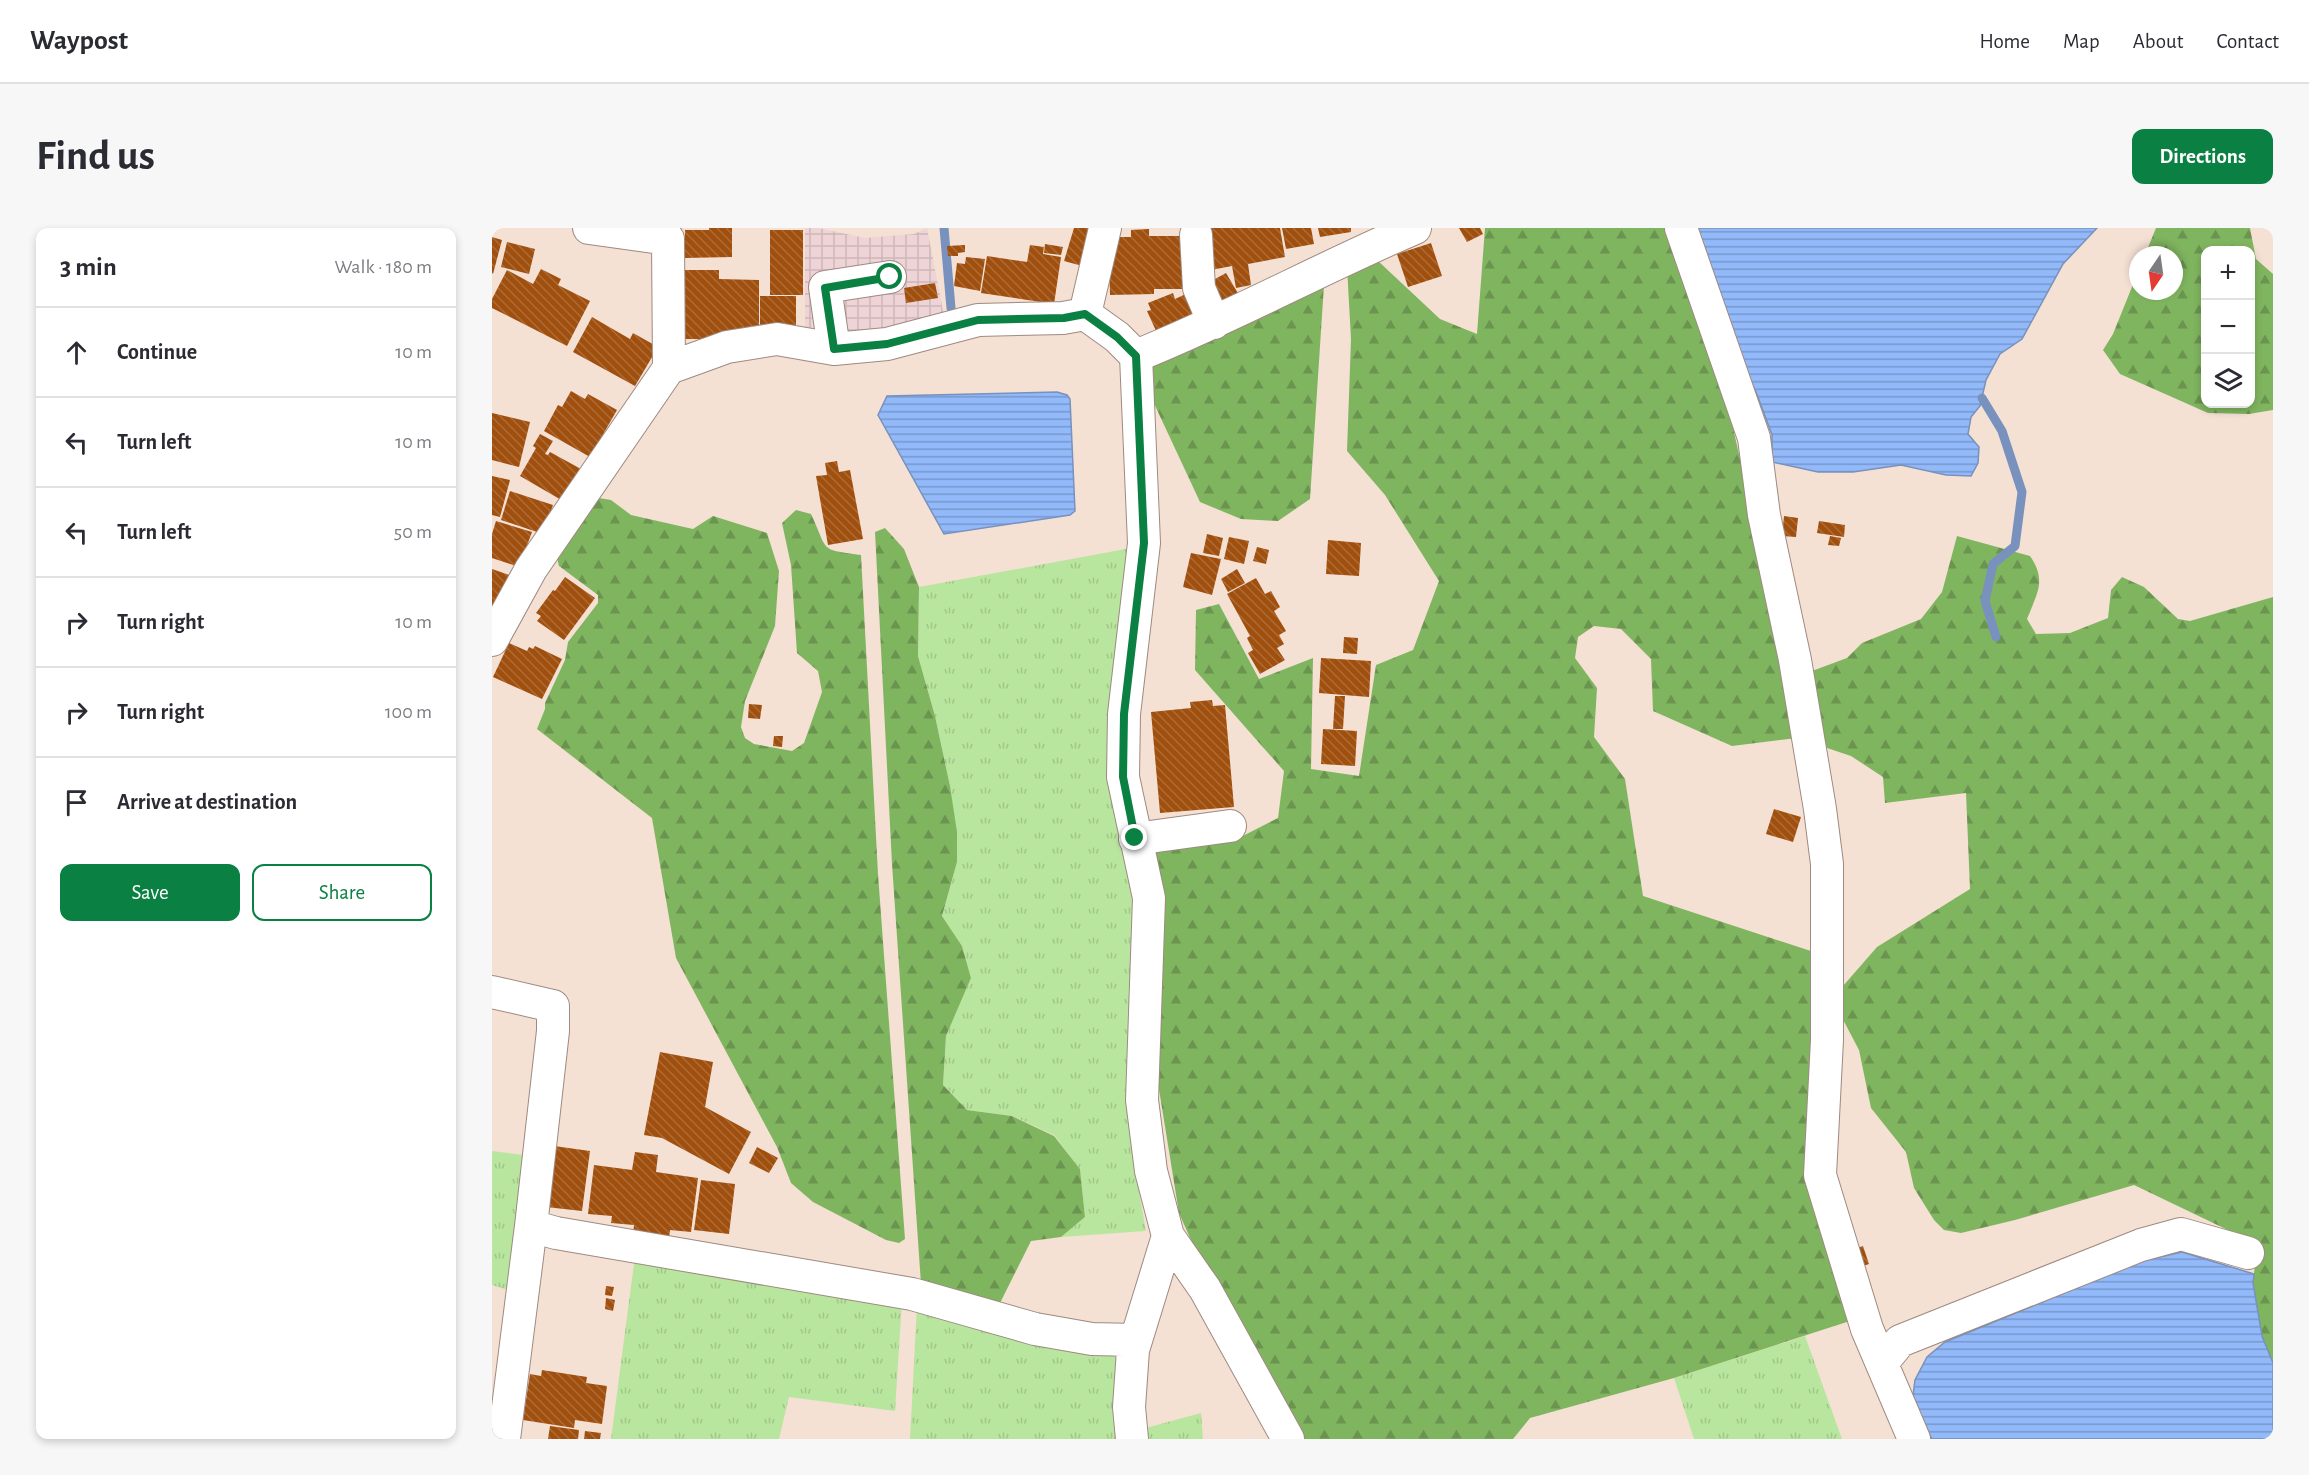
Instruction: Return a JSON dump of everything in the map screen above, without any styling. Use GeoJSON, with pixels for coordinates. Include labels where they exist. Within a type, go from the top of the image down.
{"type":"FeatureCollection","features":[{"type":"Feature","properties":{"kind":"street"},"geometry":{"type":"LineString","coordinates":[[492,640],[531,569],[669,368],[671,234],[590,228]]}},
{"type":"Feature","properties":{"kind":"street"},"geometry":{"type":"LineString","coordinates":[[1085,314],[1105,228]]}},
{"type":"Feature","properties":{"kind":"street"},"geometry":{"type":"LineString","coordinates":[[1136,356],[1214,323],[1378,235],[1415,228]]}},
{"type":"Feature","properties":{"kind":"street"},"geometry":{"type":"LineString","coordinates":[[1681,228],[1754,438],[1764,515],[1795,660],[1820,809],[1827,864],[1827,1040],[1820,1174],[1867,1329],[1914,1439]]}},
{"type":"Feature","properties":{"kind":"street"},"geometry":{"type":"LineString","coordinates":[[1196,235],[1199,288],[1214,323]]}},
{"type":"Feature","properties":{"kind":"street"},"geometry":{"type":"LineString","coordinates":[[834,349],[825,288],[890,277]]}},
{"type":"Feature","properties":{"kind":"street"},"geometry":{"type":"LineString","coordinates":[[669,368],[727,347],[777,339],[834,349],[887,344],[978,320],[1064,318],[1085,314],[1117,337],[1136,356],[1144,543],[1124,714],[1123,777],[1149,898],[1143,1100],[1151,1171],[1168,1236],[1205,1289],[1288,1439]]}},
{"type":"Feature","properties":{"kind":"street"},"geometry":{"type":"LineString","coordinates":[[1135,838],[1230,826]]}},
{"type":"Feature","properties":{"kind":"street"},"geometry":{"type":"LineString","coordinates":[[492,992],[553,1006],[553,1031],[531,1226],[504,1439]]}},
{"type":"Feature","properties":{"kind":"street"},"geometry":{"type":"LineString","coordinates":[[531,1226],[556,1233],[912,1294],[1035,1329],[1092,1339],[1136,1340]]}},
{"type":"Feature","properties":{"kind":"street"},"geometry":{"type":"LineString","coordinates":[[1882,1363],[1900,1341],[2141,1245],[2181,1234],[2248,1253]]}},
{"type":"Feature","properties":{"kind":"street"},"geometry":{"type":"LineString","coordinates":[[1132,1439],[1129,1407],[1133,1350],[1168,1236]]}},
{"type":"Feature","properties":{"kind":"shaded area"},"geometry":{"type":"Polygon","coordinates":[[[805,228],[818,228],[865,238],[914,234],[927,228],[945,321],[836,340],[805,333],[805,228]]]}},
{"type":"Feature","properties":{"kind":"green space"},"geometry":{"type":"Polygon","coordinates":[[[1485,228],[1674,228],[1726,397],[1769,587],[1797,738],[1732,746],[1653,711],[1651,659],[1621,629],[1594,626],[1578,637],[1575,658],[1597,688],[1594,737],[1625,779],[1643,896],[1817,953],[1818,1022],[1853,1320],[1674,1378],[1530,1418],[1513,1439],[1297,1439],[1198,1256],[1179,1213],[1157,1077],[1165,913],[1152,845],[1233,841],[1278,818],[1284,771],[1195,670],[1196,610],[1219,604],[1259,679],[1313,658],[1311,769],[1359,776],[1376,665],[1413,650],[1439,581],[1385,495],[1347,451],[1351,339],[1347,267],[1377,260],[1440,319],[1477,334],[1485,228]]]}},
{"type":"Feature","properties":{"kind":"green space"},"geometry":{"type":"Polygon","coordinates":[[[2156,228],[2250,228],[2253,246],[2201,246],[2201,408],[2255,408],[2255,254],[2256,259],[2273,274],[2273,410],[2249,414],[2208,413],[2120,374],[2103,350],[2113,334],[2129,294],[2129,300],[2183,300],[2183,246],[2149,246],[2156,228]]]}},
{"type":"Feature","properties":{"kind":"green space"},"geometry":{"type":"Polygon","coordinates":[[[1324,285],[1310,499],[1278,521],[1241,519],[1200,502],[1151,397],[1153,361],[1324,285]]]}},
{"type":"Feature","properties":{"kind":"green space"},"geometry":{"type":"Polygon","coordinates":[[[593,497],[611,500],[631,515],[693,529],[713,516],[767,533],[779,571],[775,626],[745,701],[741,727],[745,738],[754,744],[792,751],[804,743],[822,692],[818,671],[797,653],[791,565],[782,523],[796,510],[811,514],[827,546],[838,551],[861,555],[878,874],[905,1239],[899,1243],[886,1240],[813,1202],[791,1183],[777,1147],[676,958],[652,818],[537,729],[545,703],[565,660],[568,642],[598,603],[598,595],[559,566],[557,558],[593,497]]]}},
{"type":"Feature","properties":{"kind":"green space"},"geometry":{"type":"Polygon","coordinates":[[[885,528],[904,549],[919,587],[918,656],[935,716],[957,832],[957,862],[942,916],[962,946],[971,978],[946,1036],[943,1085],[967,1110],[1012,1116],[1054,1136],[1080,1169],[1085,1217],[1061,1237],[1031,1241],[996,1311],[921,1284],[892,864],[875,532],[885,528]]]}},
{"type":"Feature","properties":{"kind":"green space"},"geometry":{"type":"Polygon","coordinates":[[[1957,536],[2030,556],[2038,573],[2039,587],[2027,619],[2036,634],[2070,633],[2108,618],[2111,590],[2122,577],[2144,587],[2178,619],[2190,621],[2273,597],[2273,1363],[2262,1336],[2253,1283],[2257,1244],[2134,1185],[2015,1220],[1961,1233],[1944,1230],[1934,1220],[1914,1188],[1906,1152],[1871,1108],[1859,1050],[1838,1010],[1843,986],[1877,947],[1970,889],[1966,793],[1885,803],[1883,777],[1851,756],[1827,748],[1807,687],[1812,671],[1847,658],[1862,643],[1921,619],[1942,592],[1957,536]]]}},
{"type":"Feature","properties":{"kind":"green space"},"geometry":{"type":"Polygon","coordinates":[[[1131,548],[1122,633],[1108,716],[1113,785],[1135,901],[1132,1100],[1135,1168],[1146,1231],[1061,1237],[1085,1217],[1080,1169],[1054,1135],[1013,1116],[967,1110],[943,1085],[946,1036],[971,978],[962,946],[942,916],[957,862],[950,786],[935,716],[918,656],[919,587],[1131,548]]]}},
{"type":"Feature","properties":{"kind":"green space"},"geometry":{"type":"Polygon","coordinates":[[[492,1151],[531,1156],[515,1292],[492,1285],[492,1151]]]}},
{"type":"Feature","properties":{"kind":"green space"},"geometry":{"type":"Polygon","coordinates":[[[635,1256],[902,1301],[895,1411],[789,1397],[779,1439],[611,1439],[635,1256]]]}},
{"type":"Feature","properties":{"kind":"green space"},"geometry":{"type":"Polygon","coordinates":[[[917,1305],[1119,1346],[1116,1439],[910,1439],[917,1305]]]}},
{"type":"Feature","properties":{"kind":"green space"},"geometry":{"type":"Polygon","coordinates":[[[1805,1336],[1842,1439],[1694,1439],[1674,1378],[1805,1336]]]}},
{"type":"Feature","properties":{"kind":"green space"},"geometry":{"type":"Polygon","coordinates":[[[1201,1413],[1203,1439],[1143,1439],[1142,1429],[1201,1413]]]}},
{"type":"Feature","properties":{"kind":"water"},"geometry":{"type":"Polygon","coordinates":[[[1690,228],[2097,228],[2063,264],[2022,339],[2000,354],[1986,380],[1980,406],[1971,417],[1968,434],[1979,447],[1978,463],[1971,476],[1946,475],[1901,465],[1853,472],[1818,472],[1772,462],[1772,435],[1756,392],[1732,344],[1690,228]]]}},
{"type":"Feature","properties":{"kind":"water"},"geometry":{"type":"Polygon","coordinates":[[[1057,392],[1067,395],[1070,399],[1075,511],[1070,515],[944,534],[878,415],[887,396],[1057,392]]]}},
{"type":"Feature","properties":{"kind":"water"},"geometry":{"type":"Polygon","coordinates":[[[2182,1252],[2254,1274],[2253,1283],[2262,1336],[2273,1363],[2273,1439],[1932,1439],[1912,1404],[1915,1380],[1927,1357],[1945,1342],[2142,1261],[2182,1252]]]}},
{"type":"Feature","properties":{"kind":"building"},"geometry":{"type":"Polygon","coordinates":[[[709,228],[732,228],[732,257],[685,258],[685,230],[709,230],[709,228]]]}},
{"type":"Feature","properties":{"kind":"building"},"geometry":{"type":"Polygon","coordinates":[[[1074,228],[1095,228],[1086,267],[1064,261],[1074,228]]]}},
{"type":"Feature","properties":{"kind":"building"},"geometry":{"type":"Polygon","coordinates":[[[1204,228],[1280,228],[1285,257],[1248,264],[1251,285],[1236,288],[1232,266],[1211,270],[1204,228]]]}},
{"type":"Feature","properties":{"kind":"building"},"geometry":{"type":"Polygon","coordinates":[[[1282,228],[1311,228],[1314,244],[1286,249],[1282,228]]]}},
{"type":"Feature","properties":{"kind":"building"},"geometry":{"type":"Polygon","coordinates":[[[1318,228],[1351,228],[1351,232],[1320,237],[1318,228]]]}},
{"type":"Feature","properties":{"kind":"building"},"geometry":{"type":"Polygon","coordinates":[[[1459,228],[1480,228],[1483,234],[1467,242],[1459,228]]]}},
{"type":"Feature","properties":{"kind":"building"},"geometry":{"type":"Polygon","coordinates":[[[1149,229],[1149,236],[1188,236],[1189,289],[1154,289],[1154,294],[1110,295],[1109,258],[1115,258],[1115,237],[1131,237],[1131,230],[1149,229]]]}},
{"type":"Feature","properties":{"kind":"building"},"geometry":{"type":"Polygon","coordinates":[[[770,230],[803,230],[803,295],[770,295],[770,230]]]}},
{"type":"Feature","properties":{"kind":"building"},"geometry":{"type":"Polygon","coordinates":[[[492,237],[502,240],[493,274],[492,273],[492,237]]]}},
{"type":"Feature","properties":{"kind":"building"},"geometry":{"type":"Polygon","coordinates":[[[507,242],[535,249],[529,274],[501,267],[507,242]]]}},
{"type":"Feature","properties":{"kind":"building"},"geometry":{"type":"Polygon","coordinates":[[[1431,243],[1442,276],[1408,287],[1397,254],[1431,243]]]}},
{"type":"Feature","properties":{"kind":"building"},"geometry":{"type":"Polygon","coordinates":[[[1045,244],[1063,247],[1061,255],[1044,253],[1045,244]]]}},
{"type":"Feature","properties":{"kind":"building"},"geometry":{"type":"Polygon","coordinates":[[[965,245],[965,252],[958,253],[958,256],[948,256],[947,246],[965,245]]]}},
{"type":"Feature","properties":{"kind":"building"},"geometry":{"type":"Polygon","coordinates":[[[1030,245],[1044,247],[1043,254],[1061,257],[1054,304],[981,293],[987,256],[1027,262],[1030,245]]]}},
{"type":"Feature","properties":{"kind":"building"},"geometry":{"type":"Polygon","coordinates":[[[966,257],[985,259],[980,291],[954,286],[957,263],[965,264],[966,257]]]}},
{"type":"Feature","properties":{"kind":"building"},"geometry":{"type":"Polygon","coordinates":[[[541,269],[561,279],[558,285],[590,301],[567,346],[492,308],[492,299],[507,270],[533,284],[541,269]]]}},
{"type":"Feature","properties":{"kind":"building"},"geometry":{"type":"Polygon","coordinates":[[[684,270],[719,270],[719,279],[759,280],[759,328],[738,328],[738,334],[715,334],[715,339],[684,339],[684,270]]]}},
{"type":"Feature","properties":{"kind":"building"},"geometry":{"type":"Polygon","coordinates":[[[1226,273],[1239,295],[1218,306],[1206,284],[1226,273]]]}},
{"type":"Feature","properties":{"kind":"building"},"geometry":{"type":"Polygon","coordinates":[[[935,283],[938,298],[906,303],[904,288],[935,283]]]}},
{"type":"Feature","properties":{"kind":"building"},"geometry":{"type":"Polygon","coordinates":[[[1190,292],[1200,314],[1157,333],[1147,311],[1151,310],[1148,303],[1173,293],[1175,299],[1190,292]]]}},
{"type":"Feature","properties":{"kind":"building"},"geometry":{"type":"Polygon","coordinates":[[[760,296],[796,296],[796,328],[760,328],[760,296]]]}},
{"type":"Feature","properties":{"kind":"building"},"geometry":{"type":"Polygon","coordinates":[[[592,317],[630,339],[633,333],[658,347],[635,386],[573,352],[592,317]]]}},
{"type":"Feature","properties":{"kind":"building"},"geometry":{"type":"Polygon","coordinates":[[[571,391],[585,399],[588,394],[617,410],[590,457],[544,431],[558,405],[562,407],[571,391]]]}},
{"type":"Feature","properties":{"kind":"building"},"geometry":{"type":"Polygon","coordinates":[[[492,413],[530,422],[519,467],[492,460],[492,413]]]}},
{"type":"Feature","properties":{"kind":"building"},"geometry":{"type":"Polygon","coordinates":[[[540,434],[553,441],[545,454],[548,455],[550,452],[581,469],[563,501],[520,476],[536,448],[533,446],[540,434]]]}},
{"type":"Feature","properties":{"kind":"building"},"geometry":{"type":"Polygon","coordinates":[[[837,461],[839,472],[850,470],[863,539],[828,545],[816,476],[827,475],[825,463],[837,461]]]}},
{"type":"Feature","properties":{"kind":"building"},"geometry":{"type":"Polygon","coordinates":[[[492,476],[510,480],[500,517],[492,515],[492,476]]]}},
{"type":"Feature","properties":{"kind":"building"},"geometry":{"type":"Polygon","coordinates":[[[510,491],[553,505],[543,534],[501,520],[510,491]]]}},
{"type":"Feature","properties":{"kind":"building"},"geometry":{"type":"Polygon","coordinates":[[[1784,516],[1798,518],[1796,537],[1782,536],[1784,516]]]}},
{"type":"Feature","properties":{"kind":"building"},"geometry":{"type":"Polygon","coordinates":[[[496,521],[532,532],[519,567],[492,558],[492,534],[496,521]]]}},
{"type":"Feature","properties":{"kind":"building"},"geometry":{"type":"Polygon","coordinates":[[[1819,521],[1845,525],[1844,537],[1817,533],[1819,521]]]}},
{"type":"Feature","properties":{"kind":"building"},"geometry":{"type":"Polygon","coordinates":[[[1207,534],[1223,538],[1219,556],[1203,553],[1207,534]]]}},
{"type":"Feature","properties":{"kind":"building"},"geometry":{"type":"Polygon","coordinates":[[[1830,536],[1841,538],[1839,546],[1828,545],[1830,536]]]}},
{"type":"Feature","properties":{"kind":"building"},"geometry":{"type":"Polygon","coordinates":[[[1229,537],[1249,541],[1244,564],[1224,559],[1229,537]]]}},
{"type":"Feature","properties":{"kind":"building"},"geometry":{"type":"Polygon","coordinates":[[[1328,540],[1361,543],[1359,576],[1326,574],[1328,540]]]}},
{"type":"Feature","properties":{"kind":"building"},"geometry":{"type":"Polygon","coordinates":[[[1257,547],[1269,550],[1266,564],[1253,561],[1257,547]]]}},
{"type":"Feature","properties":{"kind":"building"},"geometry":{"type":"Polygon","coordinates":[[[1191,553],[1221,559],[1212,595],[1183,587],[1191,553]]]}},
{"type":"Feature","properties":{"kind":"building"},"geometry":{"type":"Polygon","coordinates":[[[492,569],[512,576],[492,608],[492,569]]]}},
{"type":"Feature","properties":{"kind":"building"},"geometry":{"type":"Polygon","coordinates":[[[1237,569],[1245,583],[1228,592],[1221,579],[1237,569]]]}},
{"type":"Feature","properties":{"kind":"building"},"geometry":{"type":"Polygon","coordinates":[[[565,577],[595,598],[564,640],[537,621],[541,616],[536,613],[565,577]]]}},
{"type":"Feature","properties":{"kind":"building"},"geometry":{"type":"Polygon","coordinates":[[[1256,578],[1265,594],[1271,591],[1280,607],[1274,611],[1286,631],[1279,635],[1284,644],[1277,648],[1285,660],[1260,674],[1248,653],[1253,650],[1247,638],[1250,636],[1227,594],[1256,578]]]}},
{"type":"Feature","properties":{"kind":"building"},"geometry":{"type":"Polygon","coordinates":[[[1344,637],[1358,638],[1357,654],[1343,653],[1344,637]]]}},
{"type":"Feature","properties":{"kind":"building"},"geometry":{"type":"Polygon","coordinates":[[[509,643],[527,651],[529,647],[533,649],[535,646],[562,659],[542,699],[493,677],[509,643]]]}},
{"type":"Feature","properties":{"kind":"building"},"geometry":{"type":"Polygon","coordinates":[[[1321,658],[1371,661],[1369,697],[1319,693],[1321,658]]]}},
{"type":"Feature","properties":{"kind":"building"},"geometry":{"type":"Polygon","coordinates":[[[1335,696],[1345,696],[1343,729],[1333,729],[1335,696]]]}},
{"type":"Feature","properties":{"kind":"building"},"geometry":{"type":"Polygon","coordinates":[[[1212,700],[1213,706],[1225,705],[1234,807],[1160,813],[1151,712],[1191,708],[1190,702],[1212,700]]]}},
{"type":"Feature","properties":{"kind":"building"},"geometry":{"type":"Polygon","coordinates":[[[749,704],[762,705],[760,719],[748,718],[749,704]]]}},
{"type":"Feature","properties":{"kind":"building"},"geometry":{"type":"Polygon","coordinates":[[[1323,729],[1357,731],[1355,766],[1321,764],[1323,729]]]}},
{"type":"Feature","properties":{"kind":"building"},"geometry":{"type":"Polygon","coordinates":[[[774,736],[783,736],[782,747],[773,746],[774,736]]]}},
{"type":"Feature","properties":{"kind":"building"},"geometry":{"type":"Polygon","coordinates":[[[1774,809],[1801,817],[1793,842],[1766,834],[1774,809]]]}},
{"type":"Feature","properties":{"kind":"building"},"geometry":{"type":"Polygon","coordinates":[[[660,1052],[713,1062],[705,1107],[751,1132],[729,1174],[662,1138],[644,1135],[660,1052]]]}},
{"type":"Feature","properties":{"kind":"building"},"geometry":{"type":"Polygon","coordinates":[[[554,1146],[590,1151],[582,1211],[546,1207],[554,1146]]]}},
{"type":"Feature","properties":{"kind":"building"},"geometry":{"type":"Polygon","coordinates":[[[757,1147],[778,1158],[769,1173],[749,1163],[757,1147]]]}},
{"type":"Feature","properties":{"kind":"building"},"geometry":{"type":"Polygon","coordinates":[[[635,1152],[658,1155],[656,1172],[698,1178],[691,1232],[670,1230],[669,1239],[633,1235],[634,1225],[611,1223],[612,1216],[588,1214],[594,1165],[632,1170],[635,1152]]]}},
{"type":"Feature","properties":{"kind":"building"},"geometry":{"type":"Polygon","coordinates":[[[701,1180],[735,1184],[729,1234],[694,1230],[701,1180]]]}},
{"type":"Feature","properties":{"kind":"building"},"geometry":{"type":"Polygon","coordinates":[[[1863,1246],[1869,1264],[1857,1268],[1851,1250],[1863,1246]]]}},
{"type":"Feature","properties":{"kind":"building"},"geometry":{"type":"Polygon","coordinates":[[[606,1286],[614,1287],[612,1296],[605,1295],[606,1286]]]}},
{"type":"Feature","properties":{"kind":"building"},"geometry":{"type":"Polygon","coordinates":[[[606,1298],[615,1300],[613,1311],[605,1309],[606,1298]]]}},
{"type":"Feature","properties":{"kind":"building"},"geometry":{"type":"Polygon","coordinates":[[[542,1370],[587,1377],[586,1383],[607,1386],[602,1424],[575,1420],[574,1428],[523,1420],[530,1374],[541,1376],[542,1370]]]}},
{"type":"Feature","properties":{"kind":"building"},"geometry":{"type":"Polygon","coordinates":[[[550,1426],[579,1430],[578,1439],[548,1439],[550,1426]]]}},
{"type":"Feature","properties":{"kind":"building"},"geometry":{"type":"Polygon","coordinates":[[[585,1431],[601,1433],[600,1439],[584,1439],[585,1431]]]}},
{"type":"Feature","properties":{"kind":"waterway"},"geometry":{"type":"LineString","coordinates":[[944,228],[951,308]]}},
{"type":"Feature","properties":{"kind":"waterway"},"geometry":{"type":"LineString","coordinates":[[1982,398],[2002,431],[2022,492],[2015,546],[1993,564],[1985,601],[1996,637]]}},
{"type":"Feature","properties":{"kind":"route"},"geometry":{"type":"LineString","coordinates":[[890,277],[825,288],[834,349],[887,344],[978,320],[1064,318],[1085,314],[1117,337],[1136,356],[1144,543],[1124,714],[1123,777],[1135,838]]}}]}
